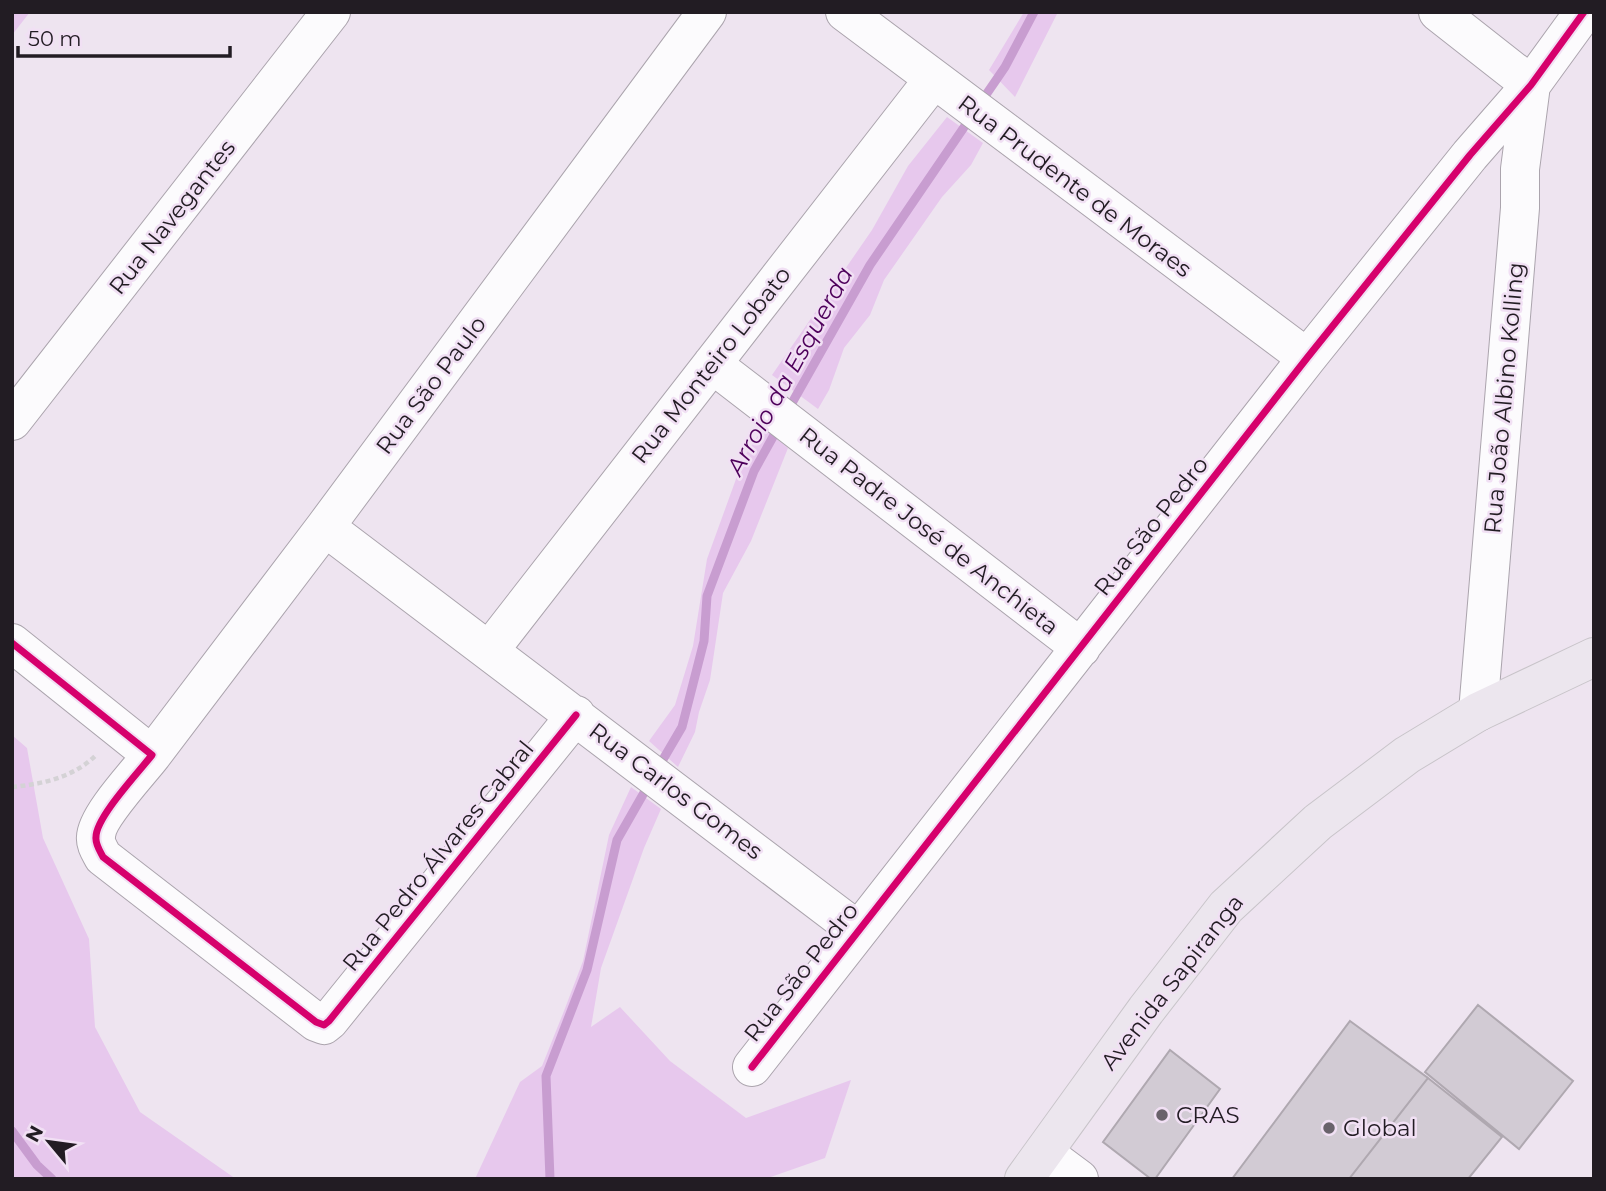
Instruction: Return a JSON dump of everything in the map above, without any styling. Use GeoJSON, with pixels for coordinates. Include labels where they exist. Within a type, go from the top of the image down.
{"type":"FeatureCollection","features":[{"type":"Feature","properties":{"kind":"main road","name":"Avenida Sapiranga"},"geometry":{"type":"LineString","coordinates":[[1034,1166],[1146,1010],[1226,907],[1318,822],[1407,755],[1478,712],[1594,657]]}},
{"type":"Feature","properties":{"kind":"street","name":"Rua Navegantes"},"geometry":{"type":"LineString","coordinates":[[12,421],[331,12]]}},
{"type":"Feature","properties":{"kind":"street","name":"Rua São Paulo"},"geometry":{"type":"LineString","coordinates":[[329,1021],[324,1025],[316,1022],[103,857],[95,837],[98,828],[114,802],[325,527],[707,12]]}},
{"type":"Feature","properties":{"kind":"street","name":"Rua Prudente de Moraes"},"geometry":{"type":"LineString","coordinates":[[845,12],[1307,358]]}},
{"type":"Feature","properties":{"kind":"street"},"geometry":{"type":"LineString","coordinates":[[1438,12],[1531,85]]}},
{"type":"Feature","properties":{"kind":"street","name":"Rua São Pedro"},"geometry":{"type":"LineString","coordinates":[[752,1067],[1307,358],[1470,155],[1531,85],[1584,12]]}},
{"type":"Feature","properties":{"kind":"street","name":"Rua Monteiro Lobato"},"geometry":{"type":"LineString","coordinates":[[489,651],[933,80]]}},
{"type":"Feature","properties":{"kind":"street","name":"Rua João Albino Kolling"},"geometry":{"type":"LineString","coordinates":[[1478,712],[1520,208],[1520,169],[1531,85]]}},
{"type":"Feature","properties":{"kind":"street"},"geometry":{"type":"LineString","coordinates":[[1470,155],[1490,153],[1520,169]]}},
{"type":"Feature","properties":{"kind":"street","name":"Rua Padre José de Anchieta"},"geometry":{"type":"LineString","coordinates":[[712,364],[1081,648]]}},
{"type":"Feature","properties":{"kind":"street","name":"Rua Carlos Gomes"},"geometry":{"type":"LineString","coordinates":[[325,527],[858,930]]}},
{"type":"Feature","properties":{"kind":"street"},"geometry":{"type":"LineString","coordinates":[[12,643],[152,755]]}},
{"type":"Feature","properties":{"kind":"street","name":"Rua Pedro Álvares Cabral"},"geometry":{"type":"LineString","coordinates":[[329,1021],[576,715]]}},
{"type":"Feature","properties":{"kind":"street"},"geometry":{"type":"LineString","coordinates":[[1034,1166],[1079,1179]]}},
{"type":"Feature","properties":{"kind":"path"},"geometry":{"type":"LineString","coordinates":[[12,787],[35,785],[73,774],[88,764],[118,729]]}},
{"type":"Feature","properties":{"kind":"shaded area"},"geometry":{"type":"Polygon","coordinates":[[[12,12],[30,12],[12,35],[12,12]]]}},
{"type":"Feature","properties":{"kind":"shaded area"},"geometry":{"type":"Polygon","coordinates":[[[1024,12],[1058,12],[1015,97],[989,70],[1024,12]]]}},
{"type":"Feature","properties":{"kind":"shaded area"},"geometry":{"type":"Polygon","coordinates":[[[947,117],[983,143],[971,165],[942,197],[884,280],[870,315],[844,348],[829,390],[818,409],[772,375],[872,230],[908,166],[947,117]]]}},
{"type":"Feature","properties":{"kind":"shaded area"},"geometry":{"type":"Polygon","coordinates":[[[763,428],[788,448],[751,541],[723,593],[710,680],[695,732],[678,767],[649,741],[675,705],[693,646],[707,559],[744,457],[763,428]]]}},
{"type":"Feature","properties":{"kind":"shaded area"},"geometry":{"type":"Polygon","coordinates":[[[12,735],[27,748],[43,838],[89,939],[95,1027],[140,1112],[236,1179],[12,1179],[12,735]]]}},
{"type":"Feature","properties":{"kind":"shaded area"},"geometry":{"type":"Polygon","coordinates":[[[631,787],[661,809],[644,848],[601,968],[591,1027],[620,1007],[670,1061],[746,1118],[851,1080],[825,1158],[765,1179],[475,1179],[520,1082],[542,1066],[564,1011],[583,961],[609,835],[631,787]]]}},
{"type":"Feature","properties":{"kind":"building"},"geometry":{"type":"Polygon","coordinates":[[[1478,1005],[1573,1081],[1519,1149],[1425,1072],[1478,1005]]]}},
{"type":"Feature","properties":{"kind":"building","name":"Global"},"geometry":{"type":"Polygon","coordinates":[[[1350,1021],[1428,1078],[1349,1179],[1232,1179],[1350,1021]]]}},
{"type":"Feature","properties":{"kind":"building","name":"CRAS"},"geometry":{"type":"Polygon","coordinates":[[[1170,1050],[1220,1089],[1155,1179],[1151,1179],[1103,1142],[1170,1050]]]}},
{"type":"Feature","properties":{"kind":"building"},"geometry":{"type":"Polygon","coordinates":[[[1428,1078],[1502,1137],[1468,1179],[1349,1179],[1428,1078]]]}},
{"type":"Feature","properties":{"kind":"waterway","name":"Arroio da Esquerda"},"geometry":{"type":"LineString","coordinates":[[981,102],[1005,67],[1034,12]]}},
{"type":"Feature","properties":{"kind":"waterway","name":"Arroio da Esquerda"},"geometry":{"type":"LineString","coordinates":[[788,410],[870,265],[971,117]]}},
{"type":"Feature","properties":{"kind":"waterway","name":"Arroio da Esquerda"},"geometry":{"type":"LineString","coordinates":[[658,768],[682,727],[704,641],[707,596],[754,471],[779,426]]}},
{"type":"Feature","properties":{"kind":"waterway","name":"Arroio da Esquerda"},"geometry":{"type":"LineString","coordinates":[[550,1179],[546,1076],[587,970],[617,840],[649,784]]}},
{"type":"Feature","properties":{"kind":"waterway","name":"Arroio da Esquerda"},"geometry":{"type":"LineString","coordinates":[[12,1131],[37,1165],[52,1179]]}},
{"type":"Feature","properties":{"kind":"cycle path"},"geometry":{"type":"LineString","coordinates":[[752,1067],[1307,358],[1470,155],[1531,85],[1584,12]]}},
{"type":"Feature","properties":{"kind":"cycle path"},"geometry":{"type":"LineString","coordinates":[[12,643],[152,755],[110,807],[98,828],[96,842],[103,857],[316,1022],[324,1025],[576,715]]}},
{"type":"Feature","properties":{"kind":"place","name":"CRAS"},"geometry":{"type":"Point","coordinates":[1162,1115]}},
{"type":"Feature","properties":{"kind":"place","name":"Global"},"geometry":{"type":"Point","coordinates":[1329,1128]}}]}
